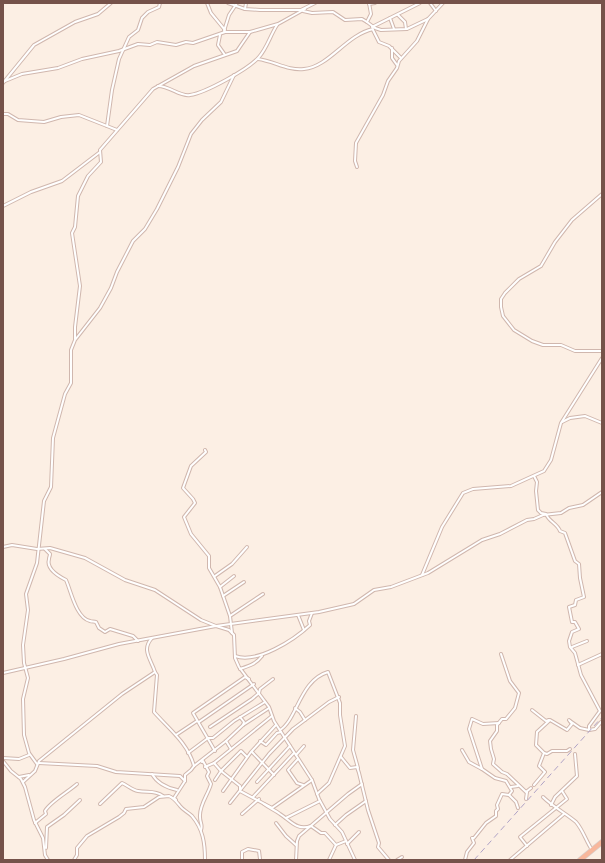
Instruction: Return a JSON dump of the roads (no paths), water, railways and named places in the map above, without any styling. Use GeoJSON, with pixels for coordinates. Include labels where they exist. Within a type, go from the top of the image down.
{"type":"FeatureCollection","features":[{"type":"Feature","properties":{"kind":"highway"},"geometry":{"type":"LineString","coordinates":[[580,860],[602,842]]}},
{"type":"Feature","properties":{"kind":"highway"},"geometry":{"type":"LineString","coordinates":[[584,860],[602,845]]}},
{"type":"Feature","properties":{"kind":"street"},"geometry":{"type":"LineString","coordinates":[[4,82],[34,45],[77,20],[86,19],[98,14],[111,3]]}},
{"type":"Feature","properties":{"kind":"street"},"geometry":{"type":"LineString","coordinates":[[107,126],[119,59],[129,37],[138,30],[142,18],[148,12],[159,7],[160,3]]}},
{"type":"Feature","properties":{"kind":"street"},"geometry":{"type":"LineString","coordinates":[[207,3],[225,31]]}},
{"type":"Feature","properties":{"kind":"street"},"geometry":{"type":"LineString","coordinates":[[228,3],[236,4],[245,9],[305,9]]}},
{"type":"Feature","properties":{"kind":"street"},"geometry":{"type":"LineString","coordinates":[[245,9],[246,3]]}},
{"type":"Feature","properties":{"kind":"street"},"geometry":{"type":"LineString","coordinates":[[225,31],[250,32],[278,24],[302,11],[310,4],[315,3]]}},
{"type":"Feature","properties":{"kind":"street"},"geometry":{"type":"LineString","coordinates":[[368,22],[371,14],[369,4],[375,3]]}},
{"type":"Feature","properties":{"kind":"street"},"geometry":{"type":"LineString","coordinates":[[257,59],[291,69],[305,69],[319,64],[345,43],[362,33],[390,18],[398,16],[420,3]]}},
{"type":"Feature","properties":{"kind":"street"},"geometry":{"type":"LineString","coordinates":[[430,3],[436,11]]}},
{"type":"Feature","properties":{"kind":"street"},"geometry":{"type":"LineString","coordinates":[[357,167],[355,161],[356,143],[401,58],[417,41],[428,19],[444,3]]}},
{"type":"Feature","properties":{"kind":"street"},"geometry":{"type":"LineString","coordinates":[[4,82],[22,74],[58,68],[82,59],[106,55],[138,44],[150,44],[157,42],[168,45],[186,42],[193,44],[211,36],[221,34],[225,31],[229,15],[236,4]]}},
{"type":"Feature","properties":{"kind":"street"},"geometry":{"type":"LineString","coordinates":[[302,11],[312,13],[333,12],[346,20],[362,19],[368,22],[373,28],[379,42],[392,48],[401,58]]}},
{"type":"Feature","properties":{"kind":"street"},"geometry":{"type":"LineString","coordinates":[[398,16],[405,22],[406,29]]}},
{"type":"Feature","properties":{"kind":"street"},"geometry":{"type":"LineString","coordinates":[[390,18],[394,29]]}},
{"type":"Feature","properties":{"kind":"street"},"geometry":{"type":"LineString","coordinates":[[373,28],[381,30],[406,29],[428,19]]}},
{"type":"Feature","properties":{"kind":"street"},"geometry":{"type":"LineString","coordinates":[[158,86],[166,86],[189,96],[209,90],[244,70],[257,59],[278,24]]}},
{"type":"Feature","properties":{"kind":"street"},"geometry":{"type":"LineString","coordinates":[[3,206],[31,192],[62,181],[100,152],[144,98],[158,86],[194,66],[231,54],[241,47],[250,32]]}},
{"type":"Feature","properties":{"kind":"street"},"geometry":{"type":"LineString","coordinates":[[221,34],[218,45],[225,55]]}},
{"type":"Feature","properties":{"kind":"street"},"geometry":{"type":"LineString","coordinates":[[392,48],[392,58],[398,66]]}},
{"type":"Feature","properties":{"kind":"street"},"geometry":{"type":"LineString","coordinates":[[75,340],[100,308],[133,241],[145,229],[178,167],[192,134],[202,120],[221,102],[234,75]]}},
{"type":"Feature","properties":{"kind":"street"},"geometry":{"type":"LineString","coordinates":[[3,114],[8,114],[18,120],[44,122],[61,116],[79,115],[117,130]]}},
{"type":"Feature","properties":{"kind":"street"},"geometry":{"type":"LineString","coordinates":[[100,152],[101,162],[88,176],[78,196],[75,227],[72,233],[80,286],[75,340],[71,352],[71,383],[65,394],[53,438],[51,487],[44,502],[42,530],[37,550],[37,563],[26,594],[28,610],[23,645],[28,678],[23,699],[24,735],[29,755],[38,764],[96,766],[116,772],[180,776],[185,781]]}},
{"type":"Feature","properties":{"kind":"street"},"geometry":{"type":"LineString","coordinates":[[602,194],[572,220],[555,242],[541,266],[521,277],[501,298],[503,316],[514,330],[532,341],[543,345],[561,345],[575,351],[602,351]]}},
{"type":"Feature","properties":{"kind":"street"},"geometry":{"type":"LineString","coordinates":[[422,575],[442,527],[463,493],[473,489],[511,486],[544,471],[551,460],[561,423],[602,358]]}},
{"type":"Feature","properties":{"kind":"street"},"geometry":{"type":"LineString","coordinates":[[561,423],[570,418],[585,416],[602,423]]}},
{"type":"Feature","properties":{"kind":"street"},"geometry":{"type":"LineString","coordinates":[[205,450],[206,452],[189,469],[183,488],[195,503],[184,517],[190,534],[209,556],[209,568],[220,587],[230,616],[232,633],[235,640],[235,656],[240,669],[254,684],[266,702],[276,725],[286,738],[312,780],[316,794],[347,842],[355,860]]}},
{"type":"Feature","properties":{"kind":"street"},"geometry":{"type":"LineString","coordinates":[[534,476],[537,482],[536,491],[538,510],[541,514],[560,513],[569,508],[583,504],[602,492]]}},
{"type":"Feature","properties":{"kind":"street"},"geometry":{"type":"LineString","coordinates":[[3,673],[138,640],[216,626],[312,613],[354,604],[374,590],[391,587],[422,575],[448,562],[462,551],[482,540],[527,520],[546,514]]}},
{"type":"Feature","properties":{"kind":"street"},"geometry":{"type":"LineString","coordinates":[[546,514],[549,520],[565,533],[575,561],[579,564],[584,597],[576,600],[575,605],[569,607],[568,610],[572,622],[575,622],[579,629],[573,631],[569,637],[569,641],[576,653],[581,675],[600,711],[589,726],[589,730]]}},
{"type":"Feature","properties":{"kind":"street"},"geometry":{"type":"LineString","coordinates":[[3,547],[12,545],[37,550],[54,549],[85,558],[131,582],[155,590],[201,620],[232,633]]}},
{"type":"Feature","properties":{"kind":"street"},"geometry":{"type":"LineString","coordinates":[[215,576],[232,564],[247,547]]}},
{"type":"Feature","properties":{"kind":"street"},"geometry":{"type":"LineString","coordinates":[[44,549],[50,554],[49,564],[51,568],[60,577],[66,580],[74,604],[84,617],[90,621],[96,622],[99,628],[105,632],[110,629],[134,637],[138,640]]}},
{"type":"Feature","properties":{"kind":"street"},"geometry":{"type":"LineString","coordinates":[[220,587],[234,576]]}},
{"type":"Feature","properties":{"kind":"street"},"geometry":{"type":"LineString","coordinates":[[223,596],[244,582]]}},
{"type":"Feature","properties":{"kind":"street"},"geometry":{"type":"LineString","coordinates":[[230,616],[263,594]]}},
{"type":"Feature","properties":{"kind":"street"},"geometry":{"type":"LineString","coordinates":[[235,656],[241,658],[262,655],[278,647],[310,625],[309,621],[312,613]]}},
{"type":"Feature","properties":{"kind":"street"},"geometry":{"type":"LineString","coordinates":[[298,615],[304,630]]}},
{"type":"Feature","properties":{"kind":"street"},"geometry":{"type":"LineString","coordinates":[[152,638],[147,644],[146,649],[154,672],[157,676],[154,712],[176,735],[193,761],[194,766]]}},
{"type":"Feature","properties":{"kind":"street"},"geometry":{"type":"LineString","coordinates":[[572,647],[588,641]]}},
{"type":"Feature","properties":{"kind":"street"},"geometry":{"type":"LineString","coordinates":[[482,769],[469,729],[470,721],[472,719],[483,724],[498,723],[506,719],[514,708],[519,693],[510,681],[501,654]]}},
{"type":"Feature","properties":{"kind":"street"},"geometry":{"type":"LineString","coordinates":[[578,665],[602,654]]}},
{"type":"Feature","properties":{"kind":"street"},"geometry":{"type":"LineString","coordinates":[[240,669],[251,666],[258,661],[262,655]]}},
{"type":"Feature","properties":{"kind":"street"},"geometry":{"type":"LineString","coordinates":[[23,782],[35,771],[40,761],[122,694],[154,672]]}},
{"type":"Feature","properties":{"kind":"street"},"geometry":{"type":"LineString","coordinates":[[260,741],[266,745],[277,732],[286,725],[295,708],[313,682],[326,672],[328,673],[336,695],[339,697],[340,715],[346,746],[329,783],[316,794]]}},
{"type":"Feature","properties":{"kind":"street"},"geometry":{"type":"LineString","coordinates":[[214,751],[193,713],[245,677],[250,679]]}},
{"type":"Feature","properties":{"kind":"street"},"geometry":{"type":"LineString","coordinates":[[210,727],[259,693],[260,689],[273,679]]}},
{"type":"Feature","properties":{"kind":"street"},"geometry":{"type":"LineString","coordinates":[[203,730],[199,721],[200,720],[214,713],[254,684]]}},
{"type":"Feature","properties":{"kind":"street"},"geometry":{"type":"LineString","coordinates":[[230,802],[269,754],[293,729],[329,702],[339,697]]}},
{"type":"Feature","properties":{"kind":"street"},"geometry":{"type":"LineString","coordinates":[[188,753],[208,738],[213,738],[240,717],[266,702]]}},
{"type":"Feature","properties":{"kind":"street"},"geometry":{"type":"LineString","coordinates":[[176,800],[174,798],[185,781],[185,775],[194,766],[226,741],[243,725],[269,708]]}},
{"type":"Feature","properties":{"kind":"street"},"geometry":{"type":"LineString","coordinates":[[295,708],[305,720]]}},
{"type":"Feature","properties":{"kind":"street"},"geometry":{"type":"LineString","coordinates":[[532,710],[546,721],[550,720],[562,725],[567,730],[572,724],[569,720],[580,728],[589,730],[595,728],[602,721]]}},
{"type":"Feature","properties":{"kind":"street"},"geometry":{"type":"LineString","coordinates":[[205,767],[214,763],[272,716]]}},
{"type":"Feature","properties":{"kind":"street"},"geometry":{"type":"LineString","coordinates":[[356,716],[353,750],[359,773]]}},
{"type":"Feature","properties":{"kind":"street"},"geometry":{"type":"LineString","coordinates":[[240,717],[244,722],[243,725]]}},
{"type":"Feature","properties":{"kind":"street"},"geometry":{"type":"LineString","coordinates":[[176,735],[203,718]]}},
{"type":"Feature","properties":{"kind":"street"},"geometry":{"type":"LineString","coordinates":[[534,785],[545,772],[539,766],[544,753],[535,742],[537,732],[550,720]]}},
{"type":"Feature","properties":{"kind":"street"},"geometry":{"type":"LineString","coordinates":[[498,723],[496,726],[497,731],[490,741],[490,749],[494,758],[493,764],[527,792]]}},
{"type":"Feature","properties":{"kind":"street"},"geometry":{"type":"LineString","coordinates":[[223,791],[251,752],[276,725]]}},
{"type":"Feature","properties":{"kind":"street"},"geometry":{"type":"LineString","coordinates":[[226,741],[231,749]]}},
{"type":"Feature","properties":{"kind":"street"},"geometry":{"type":"LineString","coordinates":[[257,782],[290,746]]}},
{"type":"Feature","properties":{"kind":"street"},"geometry":{"type":"LineString","coordinates":[[253,797],[304,746]]}},
{"type":"Feature","properties":{"kind":"street"},"geometry":{"type":"LineString","coordinates":[[542,752],[547,754],[552,751],[567,751],[570,749]]}},
{"type":"Feature","properties":{"kind":"street"},"geometry":{"type":"LineString","coordinates":[[462,750],[469,762],[495,778],[506,781],[511,787],[512,791],[509,795]]}},
{"type":"Feature","properties":{"kind":"street"},"geometry":{"type":"LineString","coordinates":[[215,780],[221,771],[241,751],[247,757]]}},
{"type":"Feature","properties":{"kind":"street"},"geometry":{"type":"LineString","coordinates":[[251,752],[274,775]]}},
{"type":"Feature","properties":{"kind":"street"},"geometry":{"type":"LineString","coordinates":[[551,805],[555,797],[577,776],[575,754]]}},
{"type":"Feature","properties":{"kind":"street"},"geometry":{"type":"LineString","coordinates":[[29,755],[16,759],[10,757],[3,759],[11,771],[23,782],[35,823],[43,838],[48,860]]}},
{"type":"Feature","properties":{"kind":"street"},"geometry":{"type":"LineString","coordinates":[[341,757],[350,768],[357,767],[379,843],[378,847],[389,860]]}},
{"type":"Feature","properties":{"kind":"street"},"geometry":{"type":"LineString","coordinates":[[298,759],[288,770],[297,782],[303,785]]}},
{"type":"Feature","properties":{"kind":"street"},"geometry":{"type":"LineString","coordinates":[[193,761],[198,763],[203,761],[209,772],[207,776],[211,784],[203,803],[200,818],[202,825],[201,830]]}},
{"type":"Feature","properties":{"kind":"street"},"geometry":{"type":"LineString","coordinates":[[214,763],[221,771],[232,778],[240,786],[240,791]]}},
{"type":"Feature","properties":{"kind":"street"},"geometry":{"type":"LineString","coordinates":[[152,774],[156,780],[167,787],[178,790]]}},
{"type":"Feature","properties":{"kind":"street"},"geometry":{"type":"LineString","coordinates":[[18,777],[30,775]]}},
{"type":"Feature","properties":{"kind":"street"},"geometry":{"type":"LineString","coordinates":[[274,809],[303,785],[312,780]]}},
{"type":"Feature","properties":{"kind":"street"},"geometry":{"type":"LineString","coordinates":[[100,804],[122,783],[136,790],[145,792],[156,791],[163,796]]}},
{"type":"Feature","properties":{"kind":"street"},"geometry":{"type":"LineString","coordinates":[[35,823],[46,814],[45,811],[48,806],[77,784]]}},
{"type":"Feature","properties":{"kind":"street"},"geometry":{"type":"LineString","coordinates":[[296,860],[296,845],[298,838],[363,784]]}},
{"type":"Feature","properties":{"kind":"street"},"geometry":{"type":"LineString","coordinates":[[511,787],[518,786]]}},
{"type":"Feature","properties":{"kind":"street"},"geometry":{"type":"LineString","coordinates":[[526,800],[527,792],[531,788]]}},
{"type":"Feature","properties":{"kind":"street"},"geometry":{"type":"LineString","coordinates":[[240,791],[259,799],[262,803],[272,808],[288,797]]}},
{"type":"Feature","properties":{"kind":"street"},"geometry":{"type":"LineString","coordinates":[[527,846],[520,837],[567,799],[562,791]]}},
{"type":"Feature","properties":{"kind":"street"},"geometry":{"type":"LineString","coordinates":[[238,794],[248,795]]}},
{"type":"Feature","properties":{"kind":"street"},"geometry":{"type":"LineString","coordinates":[[465,860],[467,852],[474,843],[472,838],[474,838],[486,823],[496,816],[496,811],[498,809],[496,806],[502,794],[509,795],[516,802],[518,808]]}},
{"type":"Feature","properties":{"kind":"street"},"geometry":{"type":"LineString","coordinates":[[74,860],[77,855],[77,848],[87,836],[119,817],[126,809],[149,805],[163,796],[171,796],[180,806],[192,815],[201,830],[205,842],[205,860]]}},
{"type":"Feature","properties":{"kind":"street"},"geometry":{"type":"LineString","coordinates":[[543,797],[551,805],[577,824],[592,850]]}},
{"type":"Feature","properties":{"kind":"street"},"geometry":{"type":"LineString","coordinates":[[242,814],[259,799]]}},
{"type":"Feature","properties":{"kind":"street"},"geometry":{"type":"LineString","coordinates":[[45,850],[46,838],[48,834],[47,827],[64,815],[80,800]]}},
{"type":"Feature","properties":{"kind":"street"},"geometry":{"type":"LineString","coordinates":[[286,818],[320,801]]}},
{"type":"Feature","properties":{"kind":"street"},"geometry":{"type":"LineString","coordinates":[[335,825],[366,801]]}},
{"type":"Feature","properties":{"kind":"street"},"geometry":{"type":"LineString","coordinates":[[262,803],[274,809],[295,825],[304,828],[311,826]]}},
{"type":"Feature","properties":{"kind":"street"},"geometry":{"type":"LineString","coordinates":[[510,860],[563,814]]}},
{"type":"Feature","properties":{"kind":"street"},"geometry":{"type":"LineString","coordinates":[[276,823],[286,836],[296,845]]}},
{"type":"Feature","properties":{"kind":"street"},"geometry":{"type":"LineString","coordinates":[[311,826],[321,833],[325,833],[336,845]]}},
{"type":"Feature","properties":{"kind":"street"},"geometry":{"type":"LineString","coordinates":[[329,860],[336,845],[347,842],[359,832]]}},
{"type":"Feature","properties":{"kind":"street"},"geometry":{"type":"LineString","coordinates":[[242,860],[242,852],[248,850],[259,851],[260,859]]}},
{"type":"Feature","properties":{"kind":"street"},"geometry":{"type":"LineString","coordinates":[[397,860],[402,857]]}},
{"type":"Feature","properties":{"kind":"railway"},"geometry":{"type":"LineString","coordinates":[[474,860],[602,717]]}}]}
